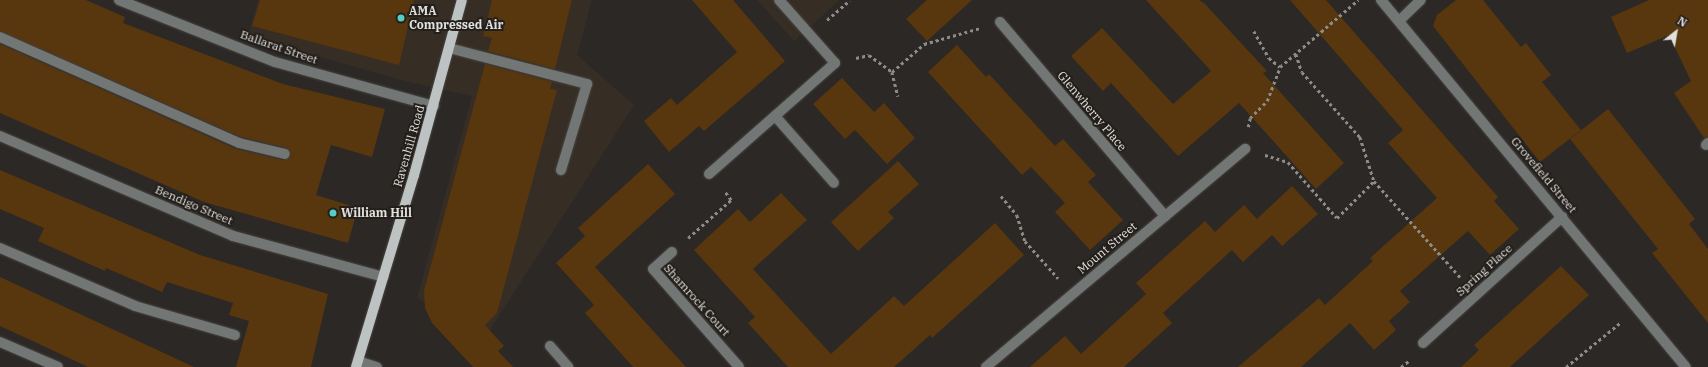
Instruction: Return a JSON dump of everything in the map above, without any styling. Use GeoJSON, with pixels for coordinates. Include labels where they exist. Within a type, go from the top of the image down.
{"type":"FeatureCollection","features":[{"type":"Feature","properties":{"kind":"main road","name":"Ravenhill Road"},"geometry":{"type":"LineString","coordinates":[[357,364],[434,106],[462,0]]}},
{"type":"Feature","properties":{"kind":"street","name":"Ballarat Street"},"geometry":{"type":"LineString","coordinates":[[119,0],[133,3],[275,62],[434,106]]}},
{"type":"Feature","properties":{"kind":"street"},"geometry":{"type":"LineString","coordinates":[[709,174],[834,63],[779,0]]}},
{"type":"Feature","properties":{"kind":"street","name":"Grovefield Street"},"geometry":{"type":"LineString","coordinates":[[1381,0],[1686,367]]}},
{"type":"Feature","properties":{"kind":"street"},"geometry":{"type":"LineString","coordinates":[[1399,20],[1421,0]]}},
{"type":"Feature","properties":{"kind":"street","name":"Glenwherry Place"},"geometry":{"type":"LineString","coordinates":[[1000,22],[1165,216]]}},
{"type":"Feature","properties":{"kind":"street"},"geometry":{"type":"LineString","coordinates":[[0,37],[239,143],[285,154]]}},
{"type":"Feature","properties":{"kind":"street"},"geometry":{"type":"LineString","coordinates":[[449,48],[587,84],[561,170]]}},
{"type":"Feature","properties":{"kind":"street"},"geometry":{"type":"LineString","coordinates":[[775,116],[834,183]]}},
{"type":"Feature","properties":{"kind":"street","name":"Bendigo Street"},"geometry":{"type":"LineString","coordinates":[[0,136],[234,236],[384,277]]}},
{"type":"Feature","properties":{"kind":"street","name":"Mount Street"},"geometry":{"type":"LineString","coordinates":[[990,366],[1245,149]]}},
{"type":"Feature","properties":{"kind":"street","name":"Spring Place"},"geometry":{"type":"LineString","coordinates":[[1423,343],[1562,217]]}},
{"type":"Feature","properties":{"kind":"street"},"geometry":{"type":"LineString","coordinates":[[0,248],[135,306],[235,334]]}},
{"type":"Feature","properties":{"kind":"street","name":"Shamrock Court"},"geometry":{"type":"LineString","coordinates":[[672,252],[653,269],[739,367]]}},
{"type":"Feature","properties":{"kind":"street"},"geometry":{"type":"LineString","coordinates":[[0,342],[58,367]]}},
{"type":"Feature","properties":{"kind":"street"},"geometry":{"type":"LineString","coordinates":[[550,346],[568,367]]}},
{"type":"Feature","properties":{"kind":"street"},"geometry":{"type":"LineString","coordinates":[[357,364],[377,367]]}},
{"type":"Feature","properties":{"kind":"path"},"geometry":{"type":"LineString","coordinates":[[810,35],[850,0]]}},
{"type":"Feature","properties":{"kind":"path"},"geometry":{"type":"LineString","coordinates":[[1359,0],[1280,67],[1267,101],[1250,118],[1245,149],[1288,162],[1337,218],[1374,181]]}},
{"type":"Feature","properties":{"kind":"path"},"geometry":{"type":"LineString","coordinates":[[892,72],[924,44],[1000,22]]}},
{"type":"Feature","properties":{"kind":"path"},"geometry":{"type":"LineString","coordinates":[[1254,31],[1269,58],[1280,67]]}},
{"type":"Feature","properties":{"kind":"path"},"geometry":{"type":"LineString","coordinates":[[1296,54],[1302,72],[1360,137],[1374,181],[1476,295]]}},
{"type":"Feature","properties":{"kind":"path"},"geometry":{"type":"LineString","coordinates":[[834,63],[869,55],[892,72],[898,96]]}},
{"type":"Feature","properties":{"kind":"path"},"geometry":{"type":"LineString","coordinates":[[672,252],[731,200],[709,174]]}},
{"type":"Feature","properties":{"kind":"path"},"geometry":{"type":"LineString","coordinates":[[1001,196],[1016,215],[1025,241],[1073,294]]}},
{"type":"Feature","properties":{"kind":"path"},"geometry":{"type":"LineString","coordinates":[[1566,367],[1637,308]]}},
{"type":"Feature","properties":{"kind":"shaded area"},"geometry":{"type":"Polygon","coordinates":[[[258,0],[592,0],[577,55],[634,105],[485,338],[417,298],[472,96],[400,80],[248,36],[258,0]]]}},
{"type":"Feature","properties":{"kind":"shaded area"},"geometry":{"type":"Polygon","coordinates":[[[757,0],[840,0],[794,41],[757,0]]]}},
{"type":"Feature","properties":{"kind":"building"},"geometry":{"type":"Polygon","coordinates":[[[0,0],[86,0],[125,17],[123,23],[283,84],[385,109],[372,157],[331,145],[316,195],[358,208],[348,243],[204,202],[0,113],[0,44],[236,149],[283,160],[291,155],[287,148],[241,137],[0,31],[0,0]]]}},
{"type":"Feature","properties":{"kind":"building"},"geometry":{"type":"Polygon","coordinates":[[[260,0],[414,0],[399,65],[252,26],[260,0]]]}},
{"type":"Feature","properties":{"kind":"building"},"geometry":{"type":"Polygon","coordinates":[[[492,0],[572,0],[555,69],[488,51],[492,38],[483,36],[492,0]]]}},
{"type":"Feature","properties":{"kind":"building"},"geometry":{"type":"Polygon","coordinates":[[[692,0],[733,0],[785,61],[704,131],[699,126],[669,152],[644,121],[671,98],[677,105],[737,52],[692,0]]]}},
{"type":"Feature","properties":{"kind":"building"},"geometry":{"type":"Polygon","coordinates":[[[927,0],[972,0],[927,41],[906,19],[927,0]]]}},
{"type":"Feature","properties":{"kind":"building"},"geometry":{"type":"Polygon","coordinates":[[[1146,0],[1199,0],[1204,3],[1267,71],[1263,73],[1344,163],[1316,189],[1239,103],[1178,156],[1111,83],[1103,91],[1071,56],[1102,28],[1173,104],[1211,71],[1146,0]]]}},
{"type":"Feature","properties":{"kind":"building"},"geometry":{"type":"Polygon","coordinates":[[[1290,0],[1326,0],[1498,197],[1494,201],[1519,229],[1490,255],[1468,231],[1400,291],[1410,302],[1389,321],[1396,330],[1374,350],[1350,323],[1301,367],[1238,367],[1319,298],[1325,305],[1373,261],[1370,258],[1437,198],[1388,143],[1403,130],[1290,0]]]}},
{"type":"Feature","properties":{"kind":"building"},"geometry":{"type":"Polygon","coordinates":[[[1456,0],[1483,0],[1521,47],[1526,43],[1551,75],[1542,82],[1581,130],[1540,162],[1433,26],[1437,15],[1456,0]]]}},
{"type":"Feature","properties":{"kind":"building"},"geometry":{"type":"Polygon","coordinates":[[[1649,0],[1708,0],[1708,137],[1704,138],[1674,93],[1691,81],[1669,35],[1627,53],[1611,17],[1649,0]]]}},
{"type":"Feature","properties":{"kind":"building"},"geometry":{"type":"Polygon","coordinates":[[[957,45],[986,77],[989,74],[1055,146],[1063,139],[1096,175],[1088,182],[1123,220],[1090,250],[1055,212],[1065,203],[1031,167],[1022,175],[928,72],[957,45]]]}},
{"type":"Feature","properties":{"kind":"building"},"geometry":{"type":"Polygon","coordinates":[[[485,64],[552,82],[550,89],[557,90],[497,313],[485,325],[504,346],[498,351],[513,367],[473,367],[432,323],[425,308],[424,291],[485,64]]]}},
{"type":"Feature","properties":{"kind":"building"},"geometry":{"type":"Polygon","coordinates":[[[842,78],[874,112],[884,103],[915,138],[887,164],[855,130],[845,139],[813,104],[842,78]]]}},
{"type":"Feature","properties":{"kind":"building"},"geometry":{"type":"Polygon","coordinates":[[[1608,109],[1695,219],[1689,224],[1708,249],[1708,323],[1652,253],[1658,249],[1570,139],[1608,109]]]}},
{"type":"Feature","properties":{"kind":"building"},"geometry":{"type":"Polygon","coordinates":[[[898,161],[919,184],[888,212],[894,218],[858,251],[831,222],[898,161]]]}},
{"type":"Feature","properties":{"kind":"building"},"geometry":{"type":"Polygon","coordinates":[[[648,164],[675,194],[595,267],[686,367],[633,367],[585,313],[594,305],[556,263],[585,236],[578,228],[648,164]]]}},
{"type":"Feature","properties":{"kind":"building"},"geometry":{"type":"Polygon","coordinates":[[[0,170],[200,255],[328,294],[311,367],[236,367],[249,321],[229,315],[233,303],[167,282],[162,292],[106,268],[105,271],[38,241],[44,228],[0,209],[0,170]]]}},
{"type":"Feature","properties":{"kind":"building"},"geometry":{"type":"Polygon","coordinates":[[[1292,186],[1318,214],[1282,246],[1272,235],[1243,262],[1232,250],[1163,313],[1172,323],[1124,367],[1030,367],[1065,336],[1081,354],[1146,294],[1136,283],[1205,221],[1215,232],[1244,205],[1257,219],[1292,186]]]}},
{"type":"Feature","properties":{"kind":"building"},"geometry":{"type":"Polygon","coordinates":[[[781,193],[807,220],[753,269],[831,354],[894,296],[904,306],[995,223],[1024,255],[932,338],[930,335],[894,367],[788,367],[748,323],[755,317],[694,250],[738,209],[750,222],[781,193]]]}},
{"type":"Feature","properties":{"kind":"building"},"geometry":{"type":"Polygon","coordinates":[[[1561,266],[1589,295],[1510,367],[1461,367],[1479,350],[1474,345],[1561,266]]]}},
{"type":"Feature","properties":{"kind":"building"},"geometry":{"type":"Polygon","coordinates":[[[0,277],[194,367],[88,367],[0,326],[0,277]]]}},
{"type":"Feature","properties":{"kind":"place","name":"AMA Compressed Air"},"geometry":{"type":"Point","coordinates":[401,18]}},
{"type":"Feature","properties":{"kind":"place","name":"William Hill"},"geometry":{"type":"Point","coordinates":[333,213]}}]}
